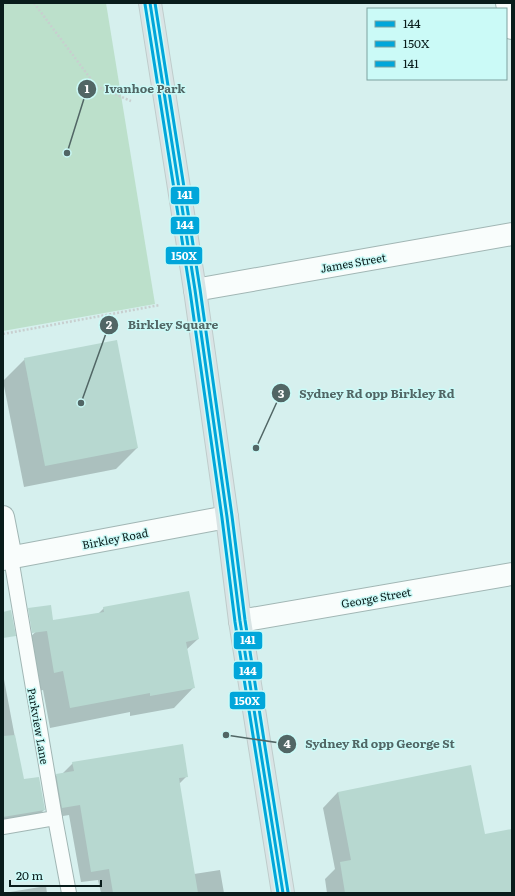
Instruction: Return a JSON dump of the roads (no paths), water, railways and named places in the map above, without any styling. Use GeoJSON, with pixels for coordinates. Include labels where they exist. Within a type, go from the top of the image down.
{"type":"FeatureCollection","features":[{"type":"Feature","properties":{"kind":"main road"},"geometry":{"type":"LineString","coordinates":[[150,3],[195,290],[240,621],[283,893]]}},
{"type":"Feature","properties":{"kind":"street"},"geometry":{"type":"LineString","coordinates":[[507,3],[512,28]]}},
{"type":"Feature","properties":{"kind":"street","name":"James Street"},"geometry":{"type":"LineString","coordinates":[[195,290],[512,234]]}},
{"type":"Feature","properties":{"kind":"street"},"geometry":{"type":"LineString","coordinates":[[3,517],[7,558]]}},
{"type":"Feature","properties":{"kind":"street","name":"Birkley Road"},"geometry":{"type":"LineString","coordinates":[[7,558],[227,517]]}},
{"type":"Feature","properties":{"kind":"street","name":"George Street"},"geometry":{"type":"LineString","coordinates":[[240,621],[512,574]]}},
{"type":"Feature","properties":{"kind":"lane","name":"Parkview Lane"},"geometry":{"type":"LineString","coordinates":[[7,558],[69,893]]}},
{"type":"Feature","properties":{"kind":"lane"},"geometry":{"type":"LineString","coordinates":[[3,827],[55,818]]}},
{"type":"Feature","properties":{"kind":"place","name":"Ivanhoe Park"},"geometry":{"type":"Point","coordinates":[67,153]}},
{"type":"Feature","properties":{"kind":"place","name":"Birkley Square"},"geometry":{"type":"Point","coordinates":[81,403]}},
{"type":"Feature","properties":{"kind":"place","name":"Sydney Rd opp Birkley Rd"},"geometry":{"type":"Point","coordinates":[256,448]}},
{"type":"Feature","properties":{"kind":"place","name":"Sydney Rd opp George St"},"geometry":{"type":"Point","coordinates":[226,735]}}]}
